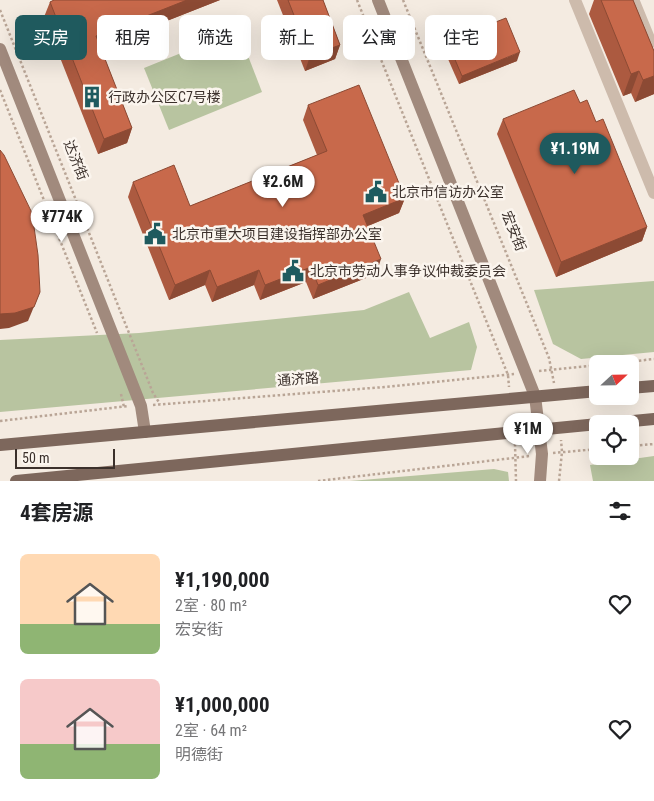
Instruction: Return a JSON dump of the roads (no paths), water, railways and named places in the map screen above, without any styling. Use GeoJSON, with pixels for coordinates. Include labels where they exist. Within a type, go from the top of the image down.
{"type":"FeatureCollection","features":[{"type":"Feature","properties":{"kind":"main road"},"geometry":{"type":"LineString","coordinates":[[639,387],[654,386]]}},
{"type":"Feature","properties":{"kind":"main road"},"geometry":{"type":"LineString","coordinates":[[0,445],[589,392]]}},
{"type":"Feature","properties":{"kind":"main road"},"geometry":{"type":"LineString","coordinates":[[639,420],[654,419]]}},
{"type":"Feature","properties":{"kind":"main road"},"geometry":{"type":"LineString","coordinates":[[16,481],[589,425]]}},
{"type":"Feature","properties":{"kind":"street"},"geometry":{"type":"LineString","coordinates":[[378,0],[535,396],[542,454],[540,481]]}},
{"type":"Feature","properties":{"kind":"street"},"geometry":{"type":"LineString","coordinates":[[575,0],[654,193]]}},
{"type":"Feature","properties":{"kind":"street"},"geometry":{"type":"LineString","coordinates":[[0,49],[141,406],[145,432]]}},
{"type":"Feature","properties":{"kind":"lane"},"geometry":{"type":"LineString","coordinates":[[636,0],[654,44]]}},
{"type":"Feature","properties":{"kind":"place","name":"行政办公区C7号楼"},"geometry":{"type":"Point","coordinates":[92,97]}},
{"type":"Feature","properties":{"kind":"place","name":"北京市信访办公室"},"geometry":{"type":"Point","coordinates":[376,192]}},
{"type":"Feature","properties":{"kind":"place","name":"北京市重大项目建设指挥部办公室"},"geometry":{"type":"Point","coordinates":[155,234]}},
{"type":"Feature","properties":{"kind":"place","name":"北京市劳动人事争议仲裁委员会"},"geometry":{"type":"Point","coordinates":[293,271]}}]}
